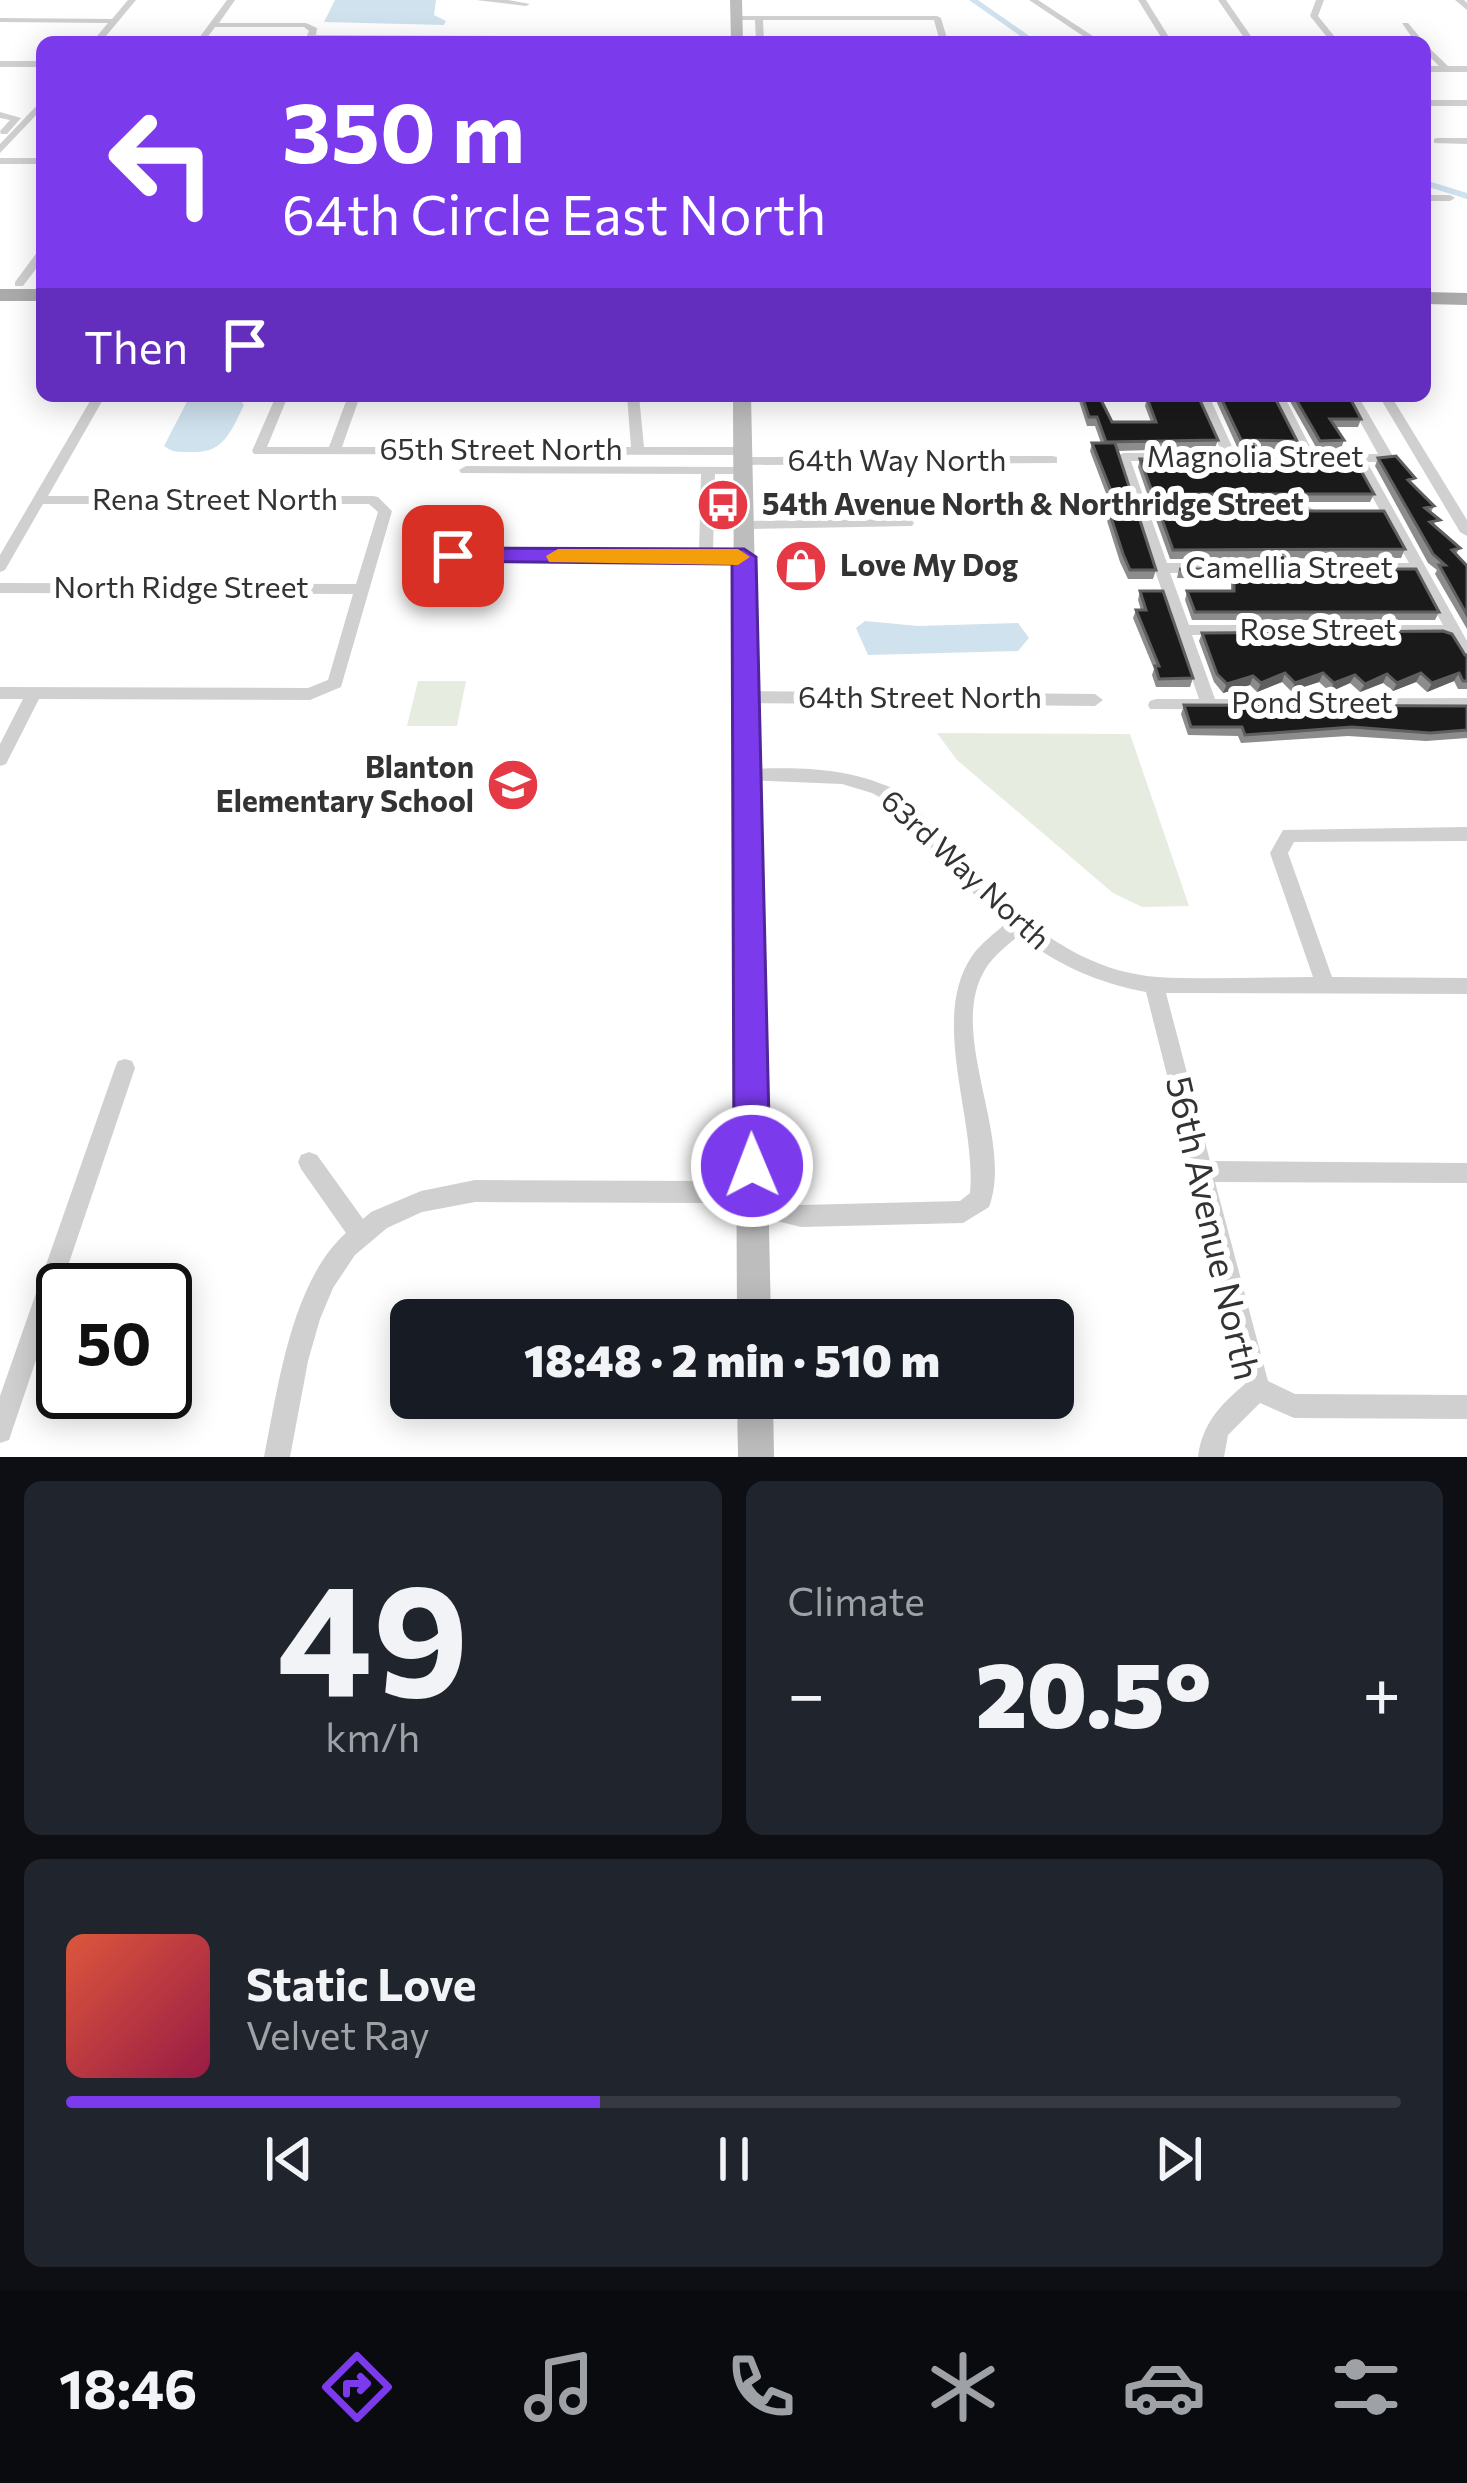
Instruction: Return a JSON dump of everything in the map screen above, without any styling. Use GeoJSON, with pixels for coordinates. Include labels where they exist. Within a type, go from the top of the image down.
{"type":"FeatureCollection","features":[{"type":"Feature","properties":{"kind":"main road"},"geometry":{"type":"LineString","coordinates":[[736,0],[737,36]]}},
{"type":"Feature","properties":{"kind":"main road"},"geometry":{"type":"LineString","coordinates":[[6,293],[36,286]]}},
{"type":"Feature","properties":{"kind":"main road"},"geometry":{"type":"LineString","coordinates":[[1431,293],[1462,292]]}},
{"type":"Feature","properties":{"kind":"main road"},"geometry":{"type":"LineString","coordinates":[[6,293],[36,295]]}},
{"type":"Feature","properties":{"kind":"main road"},"geometry":{"type":"LineString","coordinates":[[742,402],[754,1299]]}},
{"type":"Feature","properties":{"kind":"main road"},"geometry":{"type":"LineString","coordinates":[[755,1419],[756,1457]]}},
{"type":"Feature","properties":{"kind":"street"},"geometry":{"type":"LineString","coordinates":[[101,36],[132,0]]}},
{"type":"Feature","properties":{"kind":"street"},"geometry":{"type":"LineString","coordinates":[[205,36],[231,0]]}},
{"type":"Feature","properties":{"kind":"street"},"geometry":{"type":"LineString","coordinates":[[480,0],[526,4]]}},
{"type":"Feature","properties":{"kind":"street"},"geometry":{"type":"LineString","coordinates":[[1034,0],[1089,36]]}},
{"type":"Feature","properties":{"kind":"street"},"geometry":{"type":"LineString","coordinates":[[1142,0],[1164,36]]}},
{"type":"Feature","properties":{"kind":"street"},"geometry":{"type":"LineString","coordinates":[[1222,0],[1248,36]]}},
{"type":"Feature","properties":{"kind":"street"},"geometry":{"type":"LineString","coordinates":[[1320,0],[1314,16],[1330,36]]}},
{"type":"Feature","properties":{"kind":"street"},"geometry":{"type":"LineString","coordinates":[[1459,0],[1467,8]]}},
{"type":"Feature","properties":{"kind":"street"},"geometry":{"type":"LineString","coordinates":[[737,18],[938,17],[943,36]]}},
{"type":"Feature","properties":{"kind":"street"},"geometry":{"type":"LineString","coordinates":[[759,18],[760,36]]}},
{"type":"Feature","properties":{"kind":"street"},"geometry":{"type":"LineString","coordinates":[[0,20],[115,21]]}},
{"type":"Feature","properties":{"kind":"street"},"geometry":{"type":"LineString","coordinates":[[213,25],[307,25],[313,26],[311,36]]}},
{"type":"Feature","properties":{"kind":"street"},"geometry":{"type":"LineString","coordinates":[[1405,25],[1415,36]]}},
{"type":"Feature","properties":{"kind":"street"},"geometry":{"type":"LineString","coordinates":[[1431,53],[1446,69]]}},
{"type":"Feature","properties":{"kind":"street"},"geometry":{"type":"LineString","coordinates":[[0,64],[36,64]]}},
{"type":"Feature","properties":{"kind":"street"},"geometry":{"type":"LineString","coordinates":[[1431,69],[1467,69]]}},
{"type":"Feature","properties":{"kind":"street"},"geometry":{"type":"LineString","coordinates":[[1431,103],[1467,104]]}},
{"type":"Feature","properties":{"kind":"street"},"geometry":{"type":"LineString","coordinates":[[0,150],[36,110]]}},
{"type":"Feature","properties":{"kind":"street"},"geometry":{"type":"LineString","coordinates":[[0,116],[16,118],[0,134]]}},
{"type":"Feature","properties":{"kind":"street"},"geometry":{"type":"LineString","coordinates":[[1437,141],[1467,141]]}},
{"type":"Feature","properties":{"kind":"street"},"geometry":{"type":"LineString","coordinates":[[0,161],[36,161]]}},
{"type":"Feature","properties":{"kind":"street"},"geometry":{"type":"LineString","coordinates":[[1431,198],[1450,198]]}},
{"type":"Feature","properties":{"kind":"street"},"geometry":{"type":"LineString","coordinates":[[6,293],[36,260]]}},
{"type":"Feature","properties":{"kind":"street"},"geometry":{"type":"LineString","coordinates":[[0,567],[96,402]]}},
{"type":"Feature","properties":{"kind":"street","name":"65th Street North"},"geometry":{"type":"LineString","coordinates":[[279,402],[259,451],[638,451],[743,461]]}},
{"type":"Feature","properties":{"kind":"street"},"geometry":{"type":"LineString","coordinates":[[335,449],[352,402]]}},
{"type":"Feature","properties":{"kind":"street"},"geometry":{"type":"LineString","coordinates":[[632,402],[630,425],[638,436],[638,451]]}},
{"type":"Feature","properties":{"kind":"street"},"geometry":{"type":"LineString","coordinates":[[1206,402],[1230,457]]}},
{"type":"Feature","properties":{"kind":"street"},"geometry":{"type":"LineString","coordinates":[[1281,402],[1310,458]]}},
{"type":"Feature","properties":{"kind":"street","name":"Magnolia Street"},"geometry":{"type":"LineString","coordinates":[[1142,511],[1123,457],[1387,458],[1355,402]]}},
{"type":"Feature","properties":{"kind":"street"},"geometry":{"type":"LineString","coordinates":[[1388,402],[1467,532]]}},
{"type":"Feature","properties":{"kind":"street"},"geometry":{"type":"LineString","coordinates":[[1358,458],[1467,655]]}},
{"type":"Feature","properties":{"kind":"street","name":"64th Way North"},"geometry":{"type":"LineString","coordinates":[[743,461],[1052,460]]}},
{"type":"Feature","properties":{"kind":"street"},"geometry":{"type":"LineString","coordinates":[[466,470],[708,470],[743,461]]}},
{"type":"Feature","properties":{"kind":"street"},"geometry":{"type":"LineString","coordinates":[[706,557],[708,470]]}},
{"type":"Feature","properties":{"kind":"street","name":"Rena Street North"},"geometry":{"type":"LineString","coordinates":[[40,500],[373,500],[385,511],[362,589]]}},
{"type":"Feature","properties":{"kind":"street"},"geometry":{"type":"LineString","coordinates":[[1208,703],[1142,511],[1320,511]]}},
{"type":"Feature","properties":{"kind":"street"},"geometry":{"type":"LineString","coordinates":[[1365,512],[1387,512]]}},
{"type":"Feature","properties":{"kind":"street"},"geometry":{"type":"LineString","coordinates":[[744,526],[908,523]]}},
{"type":"Feature","properties":{"kind":"street"},"geometry":{"type":"LineString","coordinates":[[453,556],[744,557]]}},
{"type":"Feature","properties":{"kind":"street","name":"Camellia Street"},"geometry":{"type":"LineString","coordinates":[[1161,568],[1417,568]]}},
{"type":"Feature","properties":{"kind":"street","name":"North Ridge Street"},"geometry":{"type":"LineString","coordinates":[[0,588],[362,589]]}},
{"type":"Feature","properties":{"kind":"street"},"geometry":{"type":"LineString","coordinates":[[0,694],[310,694],[325,690],[334,682],[362,589]]}},
{"type":"Feature","properties":{"kind":"street","name":"Rose Street"},"geometry":{"type":"LineString","coordinates":[[1183,630],[1453,630]]}},
{"type":"Feature","properties":{"kind":"street"},"geometry":{"type":"LineString","coordinates":[[0,760],[34,694]]}},
{"type":"Feature","properties":{"kind":"street","name":"64th Street North"},"geometry":{"type":"LineString","coordinates":[[746,697],[1095,700]]}},
{"type":"Feature","properties":{"kind":"street","name":"Pond Street"},"geometry":{"type":"LineString","coordinates":[[1156,704],[1467,704]]}},
{"type":"Feature","properties":{"kind":"street","name":"63rd Way North"},"geometry":{"type":"LineString","coordinates":[[747,775],[833,774],[877,786],[896,798],[1018,924],[1075,966],[1127,982],[1467,986]]}},
{"type":"Feature","properties":{"kind":"street"},"geometry":{"type":"LineString","coordinates":[[1325,984],[1279,853],[1289,836],[1467,834]]}},
{"type":"Feature","properties":{"kind":"street"},"geometry":{"type":"LineString","coordinates":[[277,1457],[306,1317],[328,1269],[360,1234],[401,1207],[438,1195],[475,1191],[706,1192],[801,1216],[963,1212],[981,1199],[986,1172],[965,1021],[966,994],[974,968],[1018,924]]}},
{"type":"Feature","properties":{"kind":"street","name":"56th Avenue North"},"geometry":{"type":"LineString","coordinates":[[1154,985],[1258,1389],[1224,1418],[1211,1438],[1210,1457]]}},
{"type":"Feature","properties":{"kind":"street"},"geometry":{"type":"LineString","coordinates":[[0,1431],[125,1068]]}},
{"type":"Feature","properties":{"kind":"street"},"geometry":{"type":"LineString","coordinates":[[309,1162],[360,1234]]}},
{"type":"Feature","properties":{"kind":"street"},"geometry":{"type":"LineString","coordinates":[[1202,1171],[1467,1173]]}},
{"type":"Feature","properties":{"kind":"street"},"geometry":{"type":"LineString","coordinates":[[1258,1389],[1294,1406],[1467,1407]]}},
{"type":"Feature","properties":{"kind":"shaded area"},"geometry":{"type":"Polygon","coordinates":[[[418,681],[466,681],[457,726],[407,726],[418,681]]]}},
{"type":"Feature","properties":{"kind":"shaded area"},"geometry":{"type":"Polygon","coordinates":[[[937,733],[1130,734],[1189,906],[1142,907],[1113,893],[957,760],[937,733]]]}},
{"type":"Feature","properties":{"kind":"water"},"geometry":{"type":"Polygon","coordinates":[[[335,0],[436,0],[434,15],[446,21],[444,25],[324,22],[335,0]]]}},
{"type":"Feature","properties":{"kind":"water"},"geometry":{"type":"Polygon","coordinates":[[[187,402],[244,405],[219,445],[202,452],[164,446],[187,402]]]}},
{"type":"Feature","properties":{"kind":"water"},"geometry":{"type":"Polygon","coordinates":[[[865,621],[918,626],[1018,623],[1029,638],[1018,651],[868,655],[856,628],[865,621]]]}},
{"type":"Feature","properties":{"kind":"building"},"geometry":{"type":"Polygon","coordinates":[[[1084,402],[1102,402],[1112,422],[1156,422],[1148,402],[1201,402],[1218,440],[1106,442],[1097,417],[1089,417],[1084,402]]]}},
{"type":"Feature","properties":{"kind":"building"},"geometry":{"type":"Polygon","coordinates":[[[1223,402],[1277,402],[1297,441],[1241,440],[1223,402]]]}},
{"type":"Feature","properties":{"kind":"building"},"geometry":{"type":"Polygon","coordinates":[[[1297,402],[1352,402],[1361,419],[1330,419],[1344,440],[1320,441],[1297,402]]]}},
{"type":"Feature","properties":{"kind":"building"},"geometry":{"type":"Polygon","coordinates":[[[1092,443],[1115,443],[1156,570],[1130,570],[1104,496],[1113,496],[1092,443]]]}},
{"type":"Feature","properties":{"kind":"building"},"geometry":{"type":"Polygon","coordinates":[[[1396,456],[1415,478],[1408,480],[1434,506],[1425,508],[1440,520],[1430,522],[1460,548],[1452,550],[1467,566],[1467,615],[1439,565],[1445,565],[1433,554],[1378,458],[1396,456]]]}},
{"type":"Feature","properties":{"kind":"building"},"geometry":{"type":"Polygon","coordinates":[[[1354,458],[1374,494],[1153,494],[1140,459],[1354,458]]]}},
{"type":"Feature","properties":{"kind":"building"},"geometry":{"type":"Polygon","coordinates":[[[1159,511],[1384,511],[1405,549],[1173,550],[1159,511]]]}},
{"type":"Feature","properties":{"kind":"building"},"geometry":{"type":"Polygon","coordinates":[[[1179,569],[1416,569],[1439,612],[1195,612],[1187,591],[1234,591],[1234,571],[1179,569]]]}},
{"type":"Feature","properties":{"kind":"building"},"geometry":{"type":"Polygon","coordinates":[[[1140,591],[1163,591],[1193,678],[1159,679],[1155,666],[1159,666],[1136,610],[1146,610],[1140,591]]]}},
{"type":"Feature","properties":{"kind":"building"},"geometry":{"type":"Polygon","coordinates":[[[1202,633],[1452,634],[1467,655],[1467,681],[1459,673],[1432,683],[1421,673],[1397,683],[1387,674],[1365,684],[1355,675],[1334,683],[1323,673],[1295,683],[1285,673],[1261,683],[1253,676],[1227,684],[1217,674],[1202,633]]]}},
{"type":"Feature","properties":{"kind":"building"},"geometry":{"type":"Polygon","coordinates":[[[1184,705],[1467,706],[1467,730],[1430,733],[1352,727],[1245,735],[1242,727],[1191,727],[1184,705]]]}},
{"type":"Feature","properties":{"kind":"waterway"},"geometry":{"type":"LineString","coordinates":[[973,0],[1025,36]]}},
{"type":"Feature","properties":{"kind":"waterway"},"geometry":{"type":"LineString","coordinates":[[1431,185],[1467,196]]}},
{"type":"Feature","properties":{"kind":"slow traffic"},"geometry":{"type":"LineString","coordinates":[[558,556],[738,557]]}},
{"type":"Feature","properties":{"kind":"place","name":"54th Avenue North & Northridge Street"},"geometry":{"type":"Point","coordinates":[723,505]}},
{"type":"Feature","properties":{"kind":"place","name":"Love My Dog"},"geometry":{"type":"Point","coordinates":[801,566]}},
{"type":"Feature","properties":{"kind":"place","name":"Blanton Elementary School"},"geometry":{"type":"Point","coordinates":[513,785]}},
{"type":"Feature","properties":{"kind":"route"},"geometry":{"type":"LineString","coordinates":[[453,556],[744,557],[752,1166]]}}]}
